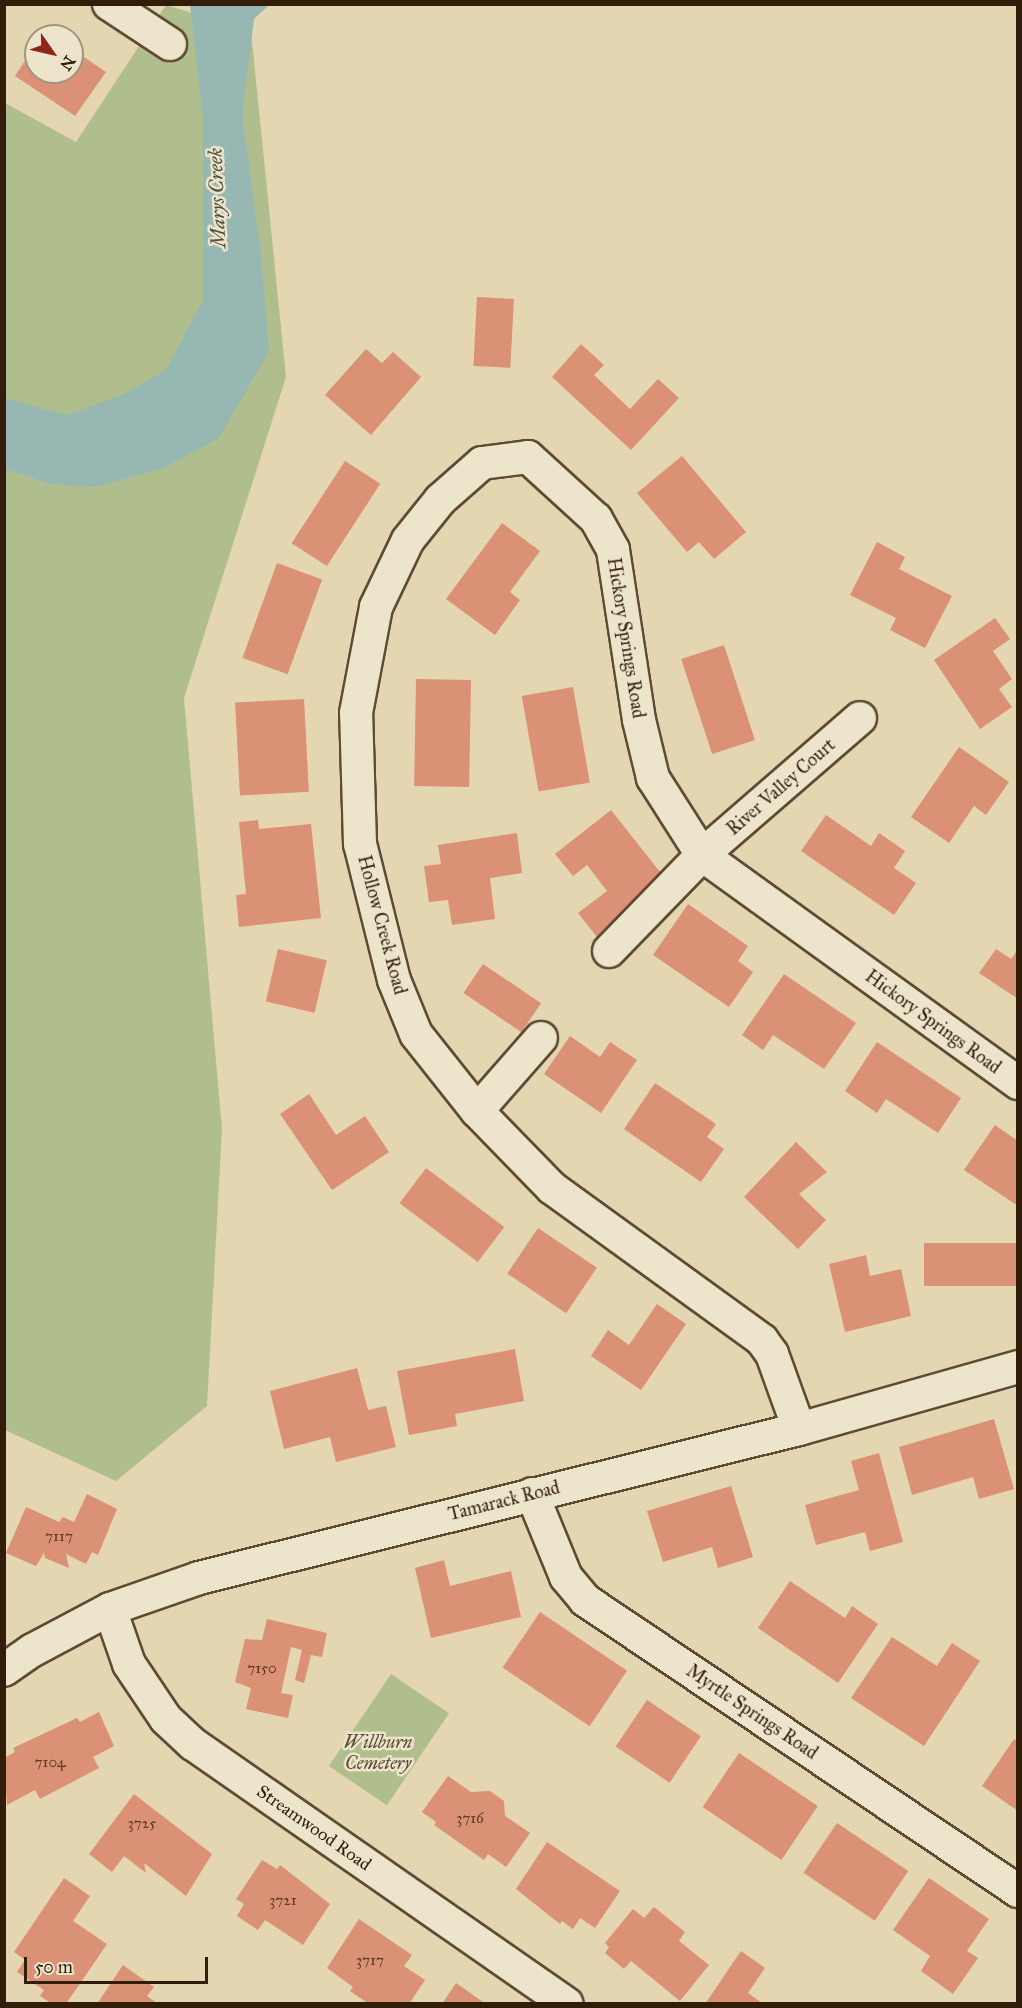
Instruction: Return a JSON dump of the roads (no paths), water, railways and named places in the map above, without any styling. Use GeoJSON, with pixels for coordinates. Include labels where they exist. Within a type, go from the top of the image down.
{"type":"FeatureCollection","features":[{"type":"Feature","properties":{"kind":"street"},"geometry":{"type":"LineString","coordinates":[[109,4],[170,44]]}},
{"type":"Feature","properties":{"kind":"street","name":"Hickory Springs Road"},"geometry":{"type":"LineString","coordinates":[[510,459],[528,457],[547,471],[596,519],[613,550],[639,720],[653,778],[702,855],[1017,1083]]}},
{"type":"Feature","properties":{"kind":"street","name":"Hollow Creek Road"},"geometry":{"type":"LineString","coordinates":[[510,459],[482,462],[440,500],[408,540],[376,607],[356,713],[360,844],[394,980],[416,1034],[477,1111],[552,1188],[762,1340],[771,1354],[799,1429]]}},
{"type":"Feature","properties":{"kind":"street","name":"River Valley Court"},"geometry":{"type":"LineString","coordinates":[[702,855],[860,718]]}},
{"type":"Feature","properties":{"kind":"street"},"geometry":{"type":"LineString","coordinates":[[609,951],[702,855]]}},
{"type":"Feature","properties":{"kind":"street"},"geometry":{"type":"LineString","coordinates":[[477,1111],[541,1038]]}},
{"type":"Feature","properties":{"kind":"street","name":"Tamarack Road"},"geometry":{"type":"LineString","coordinates":[[4,1670],[33,1650],[110,1609],[199,1578],[799,1429],[1017,1367]]}},
{"type":"Feature","properties":{"kind":"street","name":"Myrtle Springs Road"},"geometry":{"type":"LineString","coordinates":[[532,1494],[566,1578],[585,1600],[1017,1891]]}},
{"type":"Feature","properties":{"kind":"street","name":"Streamwood Road"},"geometry":{"type":"LineString","coordinates":[[110,1609],[129,1664],[166,1719],[193,1744],[567,2004]]}},
{"type":"Feature","properties":{"kind":"water","name":"Marys Creek"},"geometry":{"type":"Polygon","coordinates":[[[190,5],[269,5],[254,19],[242,114],[261,254],[269,352],[218,439],[163,468],[95,487],[51,484],[5,469],[5,398],[66,415],[122,395],[166,370],[203,300],[203,119],[190,5]]]}},
{"type":"Feature","properties":{"kind":"park label","name":"Willburn Cemetery"},"geometry":{"type":"Point","coordinates":[378,1753]}}]}
